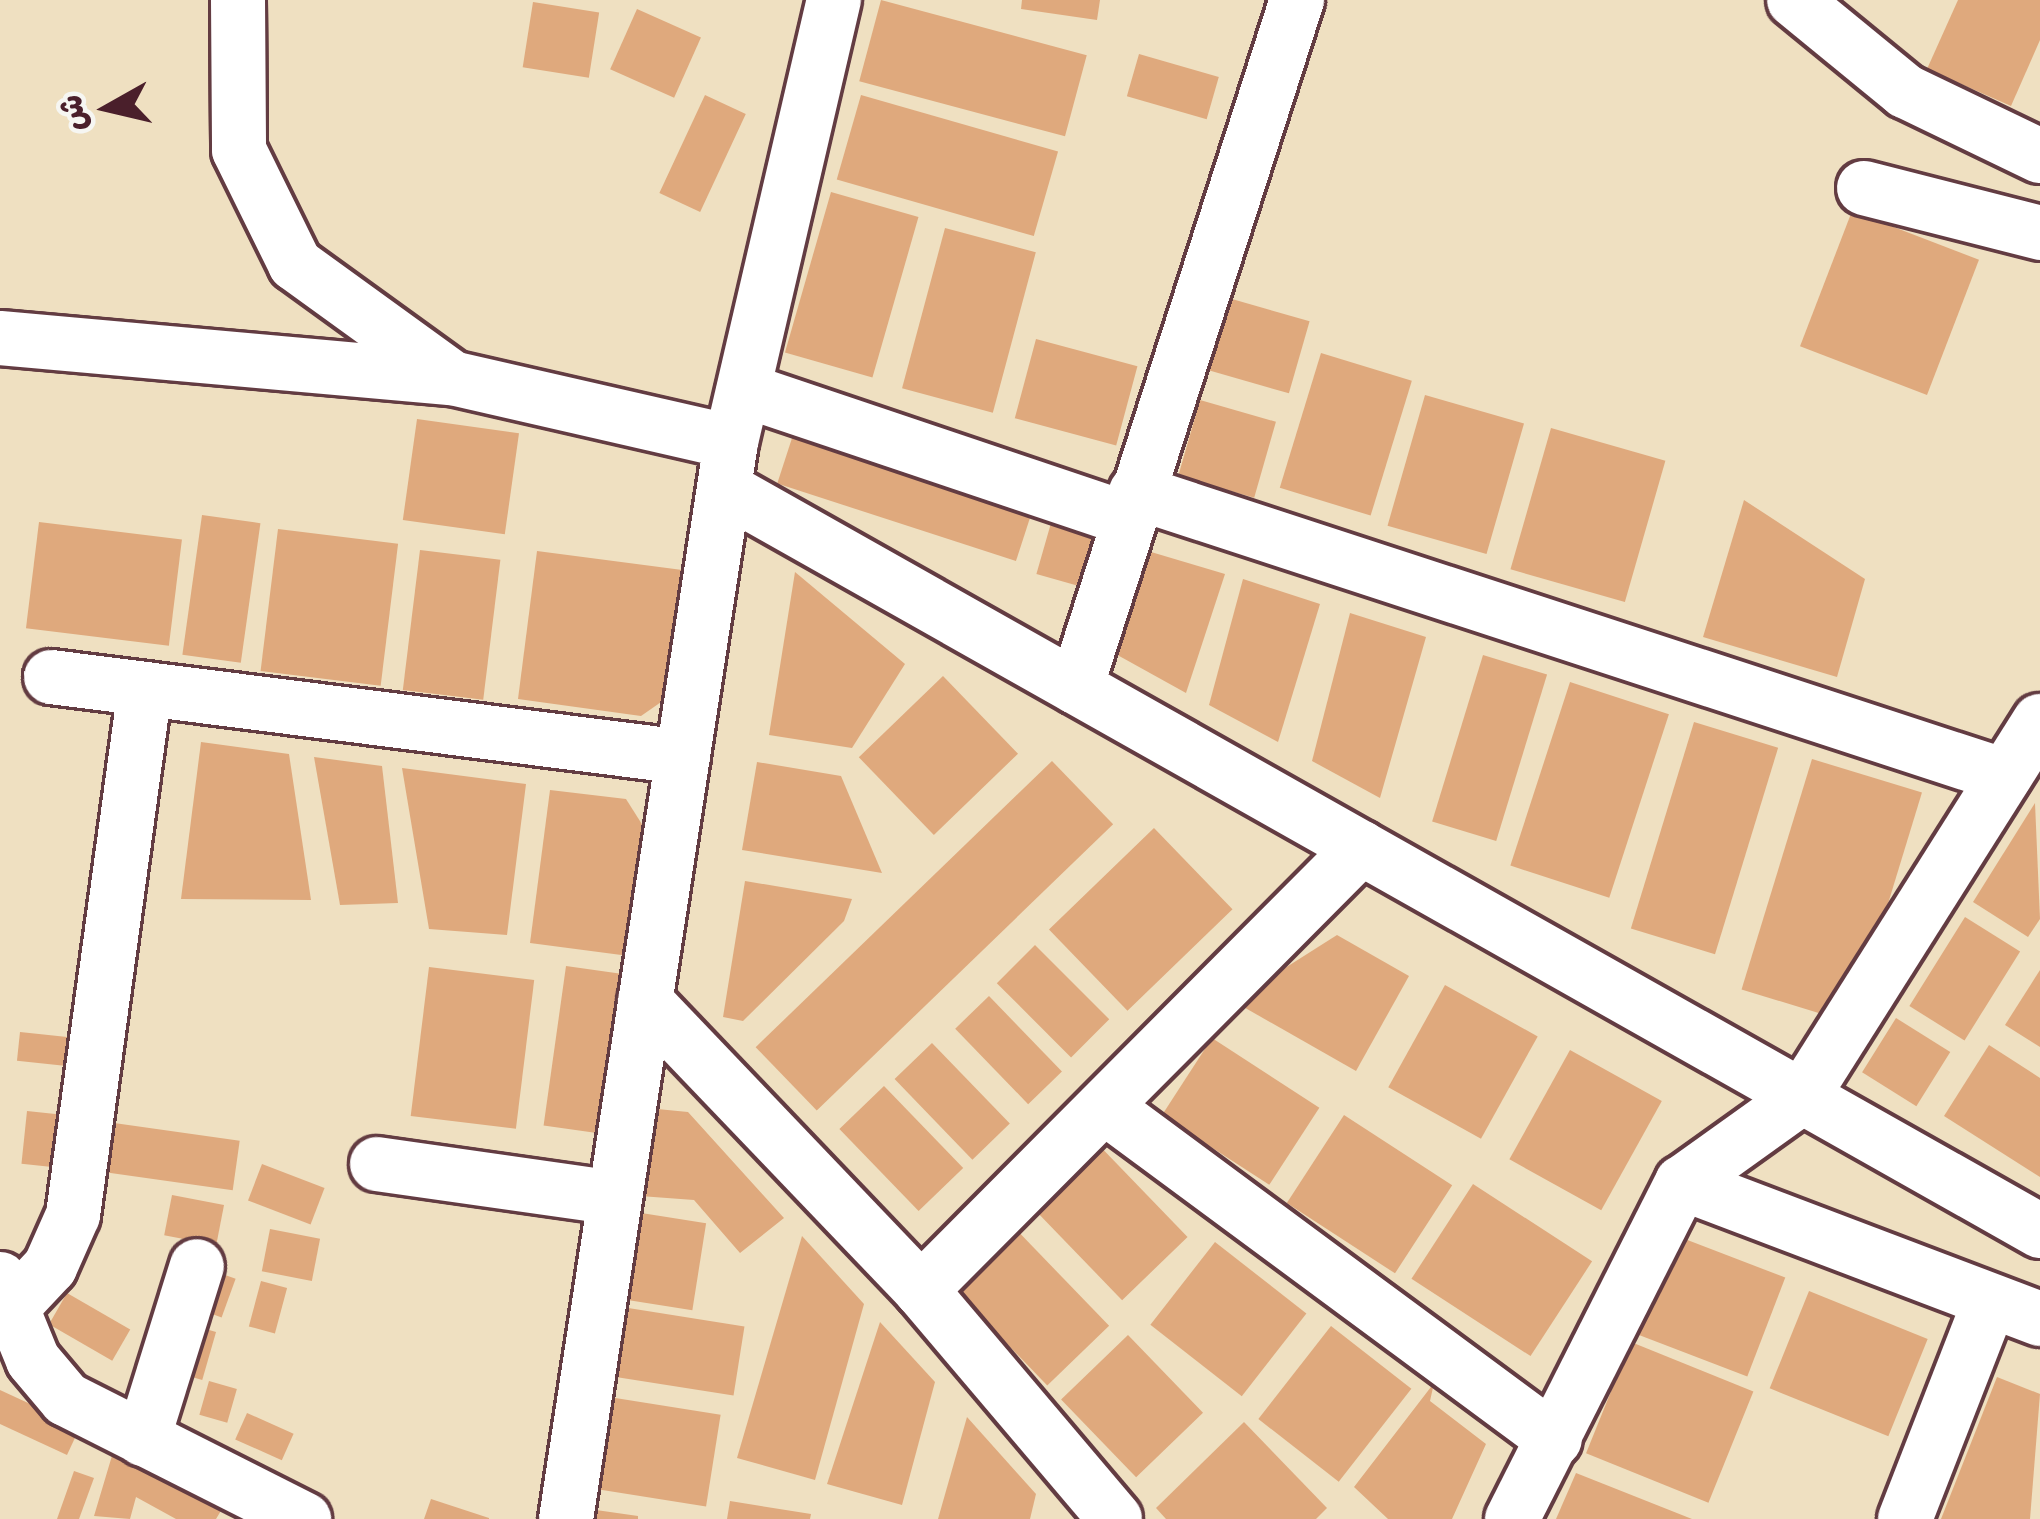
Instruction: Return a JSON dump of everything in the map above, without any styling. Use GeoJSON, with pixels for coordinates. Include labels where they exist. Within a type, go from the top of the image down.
{"type":"FeatureCollection","features":[{"type":"Feature","properties":{"kind":"street"},"geometry":{"type":"LineString","coordinates":[[238,0],[239,150],[296,264],[452,378]]}},
{"type":"Feature","properties":{"kind":"street"},"geometry":{"type":"LineString","coordinates":[[566,1519],[728,465],[834,0]]}},
{"type":"Feature","properties":{"kind":"street"},"geometry":{"type":"LineString","coordinates":[[1076,687],[1297,0]]}},
{"type":"Feature","properties":{"kind":"street"},"geometry":{"type":"LineString","coordinates":[[1794,0],[1905,91],[2040,157]]}},
{"type":"Feature","properties":{"kind":"street"},"geometry":{"type":"LineString","coordinates":[[1864,188],[2040,233]]}},
{"type":"Feature","properties":{"kind":"street"},"geometry":{"type":"LineString","coordinates":[[0,338],[452,378],[728,465],[1076,687],[2040,1231]]}},
{"type":"Feature","properties":{"kind":"street"},"geometry":{"type":"LineString","coordinates":[[744,390],[2005,776]]}},
{"type":"Feature","properties":{"kind":"street"},"geometry":{"type":"LineString","coordinates":[[51,676],[682,757]]}},
{"type":"Feature","properties":{"kind":"street"},"geometry":{"type":"LineString","coordinates":[[146,689],[73,1215],[50,1267],[9,1290],[33,1360],[66,1400],[304,1519]]}},
{"type":"Feature","properties":{"kind":"street"},"geometry":{"type":"LineString","coordinates":[[1512,1519],[1682,1183],[1802,1096],[2040,721]]}},
{"type":"Feature","properties":{"kind":"street"},"geometry":{"type":"LineString","coordinates":[[921,1290],[1361,848]]}},
{"type":"Feature","properties":{"kind":"street"},"geometry":{"type":"LineString","coordinates":[[645,1001],[921,1290],[1091,1507]]}},
{"type":"Feature","properties":{"kind":"street"},"geometry":{"type":"LineString","coordinates":[[1106,1108],[1555,1440]]}},
{"type":"Feature","properties":{"kind":"street"},"geometry":{"type":"LineString","coordinates":[[376,1164],[615,1198]]}},
{"type":"Feature","properties":{"kind":"street"},"geometry":{"type":"LineString","coordinates":[[1682,1183],[2015,1310],[1905,1519]]}},
{"type":"Feature","properties":{"kind":"street"},"geometry":{"type":"LineString","coordinates":[[143,1439],[197,1266]]}},
{"type":"Feature","properties":{"kind":"building"},"geometry":{"type":"Polygon","coordinates":[[[881,0],[1087,55],[1065,136],[859,81],[881,0]]]}},
{"type":"Feature","properties":{"kind":"building"},"geometry":{"type":"Polygon","coordinates":[[[1022,0],[1100,0],[1097,20],[1021,9],[1022,0]]]}},
{"type":"Feature","properties":{"kind":"building"},"geometry":{"type":"Polygon","coordinates":[[[1958,0],[2040,0],[2040,40],[2011,106],[1927,69],[1958,0]]]}},
{"type":"Feature","properties":{"kind":"building"},"geometry":{"type":"Polygon","coordinates":[[[533,2],[599,12],[589,78],[523,67],[533,2]]]}},
{"type":"Feature","properties":{"kind":"building"},"geometry":{"type":"Polygon","coordinates":[[[637,9],[701,37],[674,98],[610,69],[637,9]]]}},
{"type":"Feature","properties":{"kind":"building"},"geometry":{"type":"Polygon","coordinates":[[[1139,54],[1219,77],[1207,119],[1127,96],[1139,54]]]}},
{"type":"Feature","properties":{"kind":"building"},"geometry":{"type":"Polygon","coordinates":[[[705,95],[746,114],[700,212],[659,193],[705,95]]]}},
{"type":"Feature","properties":{"kind":"building"},"geometry":{"type":"Polygon","coordinates":[[[861,95],[1058,152],[1034,236],[837,180],[861,95]]]}},
{"type":"Feature","properties":{"kind":"building"},"geometry":{"type":"Polygon","coordinates":[[[831,192],[918,217],[872,378],[785,353],[831,192]]]}},
{"type":"Feature","properties":{"kind":"building"},"geometry":{"type":"Polygon","coordinates":[[[1852,211],[1979,260],[1927,395],[1800,346],[1852,211]]]}},
{"type":"Feature","properties":{"kind":"building"},"geometry":{"type":"Polygon","coordinates":[[[945,228],[1036,252],[993,413],[902,388],[945,228]]]}},
{"type":"Feature","properties":{"kind":"building"},"geometry":{"type":"Polygon","coordinates":[[[1225,297],[1310,321],[1289,393],[1204,369],[1225,297]]]}},
{"type":"Feature","properties":{"kind":"building"},"geometry":{"type":"Polygon","coordinates":[[[1036,339],[1137,366],[1116,445],[1015,418],[1036,339]]]}},
{"type":"Feature","properties":{"kind":"building"},"geometry":{"type":"Polygon","coordinates":[[[1321,353],[1412,381],[1371,516],[1280,488],[1321,353]]]}},
{"type":"Feature","properties":{"kind":"building"},"geometry":{"type":"Polygon","coordinates":[[[1425,395],[1524,423],[1487,554],[1388,526],[1425,395]]]}},
{"type":"Feature","properties":{"kind":"building"},"geometry":{"type":"Polygon","coordinates":[[[1200,400],[1276,422],[1254,498],[1178,476],[1200,400]]]}},
{"type":"Feature","properties":{"kind":"building"},"geometry":{"type":"Polygon","coordinates":[[[417,419],[519,433],[505,534],[403,520],[417,419]]]}},
{"type":"Feature","properties":{"kind":"building"},"geometry":{"type":"Polygon","coordinates":[[[1551,428],[1665,461],[1625,602],[1510,569],[1551,428]]]}},
{"type":"Feature","properties":{"kind":"building"},"geometry":{"type":"Polygon","coordinates":[[[793,435],[1032,513],[1016,561],[777,484],[793,435]]]}},
{"type":"Feature","properties":{"kind":"building"},"geometry":{"type":"Polygon","coordinates":[[[1744,500],[1865,579],[1837,677],[1703,637],[1744,500]]]}},
{"type":"Feature","properties":{"kind":"building"},"geometry":{"type":"Polygon","coordinates":[[[202,515],[260,523],[241,663],[182,655],[202,515]]]}},
{"type":"Feature","properties":{"kind":"building"},"geometry":{"type":"Polygon","coordinates":[[[39,522],[182,540],[169,646],[26,628],[39,522]]]}},
{"type":"Feature","properties":{"kind":"building"},"geometry":{"type":"Polygon","coordinates":[[[1051,523],[1094,535],[1080,586],[1036,574],[1051,523]]]}},
{"type":"Feature","properties":{"kind":"building"},"geometry":{"type":"Polygon","coordinates":[[[278,529],[398,544],[381,686],[261,671],[278,529]]]}},
{"type":"Feature","properties":{"kind":"building"},"geometry":{"type":"Polygon","coordinates":[[[1141,549],[1225,574],[1186,693],[1112,652],[1141,549]]]}},
{"type":"Feature","properties":{"kind":"building"},"geometry":{"type":"Polygon","coordinates":[[[420,550],[500,560],[483,700],[403,690],[420,550]]]}},
{"type":"Feature","properties":{"kind":"building"},"geometry":{"type":"Polygon","coordinates":[[[537,551],[690,571],[674,693],[641,716],[518,699],[537,551]]]}},
{"type":"Feature","properties":{"kind":"building"},"geometry":{"type":"Polygon","coordinates":[[[795,572],[905,664],[852,748],[769,735],[795,572]]]}},
{"type":"Feature","properties":{"kind":"building"},"geometry":{"type":"Polygon","coordinates":[[[1243,579],[1320,604],[1278,742],[1209,705],[1243,579]]]}},
{"type":"Feature","properties":{"kind":"building"},"geometry":{"type":"Polygon","coordinates":[[[1350,613],[1426,637],[1380,798],[1312,761],[1350,613]]]}},
{"type":"Feature","properties":{"kind":"building"},"geometry":{"type":"Polygon","coordinates":[[[1483,655],[1547,675],[1496,841],[1432,821],[1483,655]]]}},
{"type":"Feature","properties":{"kind":"building"},"geometry":{"type":"Polygon","coordinates":[[[943,676],[1018,754],[934,835],[859,757],[943,676]]]}},
{"type":"Feature","properties":{"kind":"building"},"geometry":{"type":"Polygon","coordinates":[[[1570,682],[1669,714],[1609,898],[1510,866],[1570,682]]]}},
{"type":"Feature","properties":{"kind":"building"},"geometry":{"type":"Polygon","coordinates":[[[1694,722],[1778,748],[1715,954],[1631,929],[1694,722]]]}},
{"type":"Feature","properties":{"kind":"building"},"geometry":{"type":"Polygon","coordinates":[[[201,742],[289,754],[311,900],[181,899],[201,742]]]}},
{"type":"Feature","properties":{"kind":"building"},"geometry":{"type":"Polygon","coordinates":[[[314,757],[382,766],[398,903],[340,905],[314,757]]]}},
{"type":"Feature","properties":{"kind":"building"},"geometry":{"type":"Polygon","coordinates":[[[1812,759],[1922,793],[1852,1023],[1742,989],[1812,759]]]}},
{"type":"Feature","properties":{"kind":"building"},"geometry":{"type":"Polygon","coordinates":[[[1052,761],[1113,824],[817,1111],[756,1047],[1052,761]]]}},
{"type":"Feature","properties":{"kind":"building"},"geometry":{"type":"Polygon","coordinates":[[[757,762],[841,776],[882,873],[742,850],[757,762]]]}},
{"type":"Feature","properties":{"kind":"building"},"geometry":{"type":"Polygon","coordinates":[[[402,768],[526,784],[507,935],[429,929],[402,768]]]}},
{"type":"Feature","properties":{"kind":"building"},"geometry":{"type":"Polygon","coordinates":[[[550,790],[626,799],[645,829],[629,956],[530,943],[550,790]]]}},
{"type":"Feature","properties":{"kind":"building"},"geometry":{"type":"Polygon","coordinates":[[[2035,803],[2040,919],[2028,937],[1973,902],[2035,803]]]}},
{"type":"Feature","properties":{"kind":"building"},"geometry":{"type":"Polygon","coordinates":[[[1154,828],[1232,909],[1127,1011],[1049,929],[1154,828]]]}},
{"type":"Feature","properties":{"kind":"building"},"geometry":{"type":"Polygon","coordinates":[[[745,881],[852,899],[844,921],[743,1021],[723,1017],[745,881]]]}},
{"type":"Feature","properties":{"kind":"building"},"geometry":{"type":"Polygon","coordinates":[[[1965,917],[2020,951],[1964,1040],[1909,1006],[1965,917]]]}},
{"type":"Feature","properties":{"kind":"building"},"geometry":{"type":"Polygon","coordinates":[[[1337,935],[1409,976],[1356,1071],[1233,1001],[1337,935]]]}},
{"type":"Feature","properties":{"kind":"building"},"geometry":{"type":"Polygon","coordinates":[[[1035,945],[1109,1019],[1071,1057],[997,983],[1035,945]]]}},
{"type":"Feature","properties":{"kind":"building"},"geometry":{"type":"Polygon","coordinates":[[[566,966],[624,974],[602,1134],[544,1125],[566,966]]]}},
{"type":"Feature","properties":{"kind":"building"},"geometry":{"type":"Polygon","coordinates":[[[429,967],[534,980],[516,1129],[411,1116],[429,967]]]}},
{"type":"Feature","properties":{"kind":"building"},"geometry":{"type":"Polygon","coordinates":[[[2040,970],[2040,1047],[2005,1025],[2040,970]]]}},
{"type":"Feature","properties":{"kind":"building"},"geometry":{"type":"Polygon","coordinates":[[[1445,985],[1538,1036],[1481,1139],[1388,1087],[1445,985]]]}},
{"type":"Feature","properties":{"kind":"building"},"geometry":{"type":"Polygon","coordinates":[[[989,996],[1062,1072],[1028,1104],[955,1029],[989,996]]]}},
{"type":"Feature","properties":{"kind":"building"},"geometry":{"type":"Polygon","coordinates":[[[1896,1018],[1950,1052],[1916,1106],[1862,1072],[1896,1018]]]}},
{"type":"Feature","properties":{"kind":"building"},"geometry":{"type":"Polygon","coordinates":[[[20,1032],[84,1039],[81,1068],[17,1061],[20,1032]]]}},
{"type":"Feature","properties":{"kind":"building"},"geometry":{"type":"Polygon","coordinates":[[[1212,1038],[1319,1108],[1269,1185],[1162,1115],[1212,1038]]]}},
{"type":"Feature","properties":{"kind":"building"},"geometry":{"type":"Polygon","coordinates":[[[932,1043],[1010,1124],[972,1160],[895,1079],[932,1043]]]}},
{"type":"Feature","properties":{"kind":"building"},"geometry":{"type":"Polygon","coordinates":[[[1989,1045],[2040,1078],[2040,1177],[1944,1116],[1989,1045]]]}},
{"type":"Feature","properties":{"kind":"building"},"geometry":{"type":"Polygon","coordinates":[[[1570,1050],[1662,1101],[1601,1210],[1509,1159],[1570,1050]]]}},
{"type":"Feature","properties":{"kind":"building"},"geometry":{"type":"Polygon","coordinates":[[[884,1086],[963,1168],[919,1211],[839,1129],[884,1086]]]}},
{"type":"Feature","properties":{"kind":"building"},"geometry":{"type":"Polygon","coordinates":[[[647,1108],[688,1112],[784,1218],[740,1253],[694,1200],[640,1196],[647,1108]]]}},
{"type":"Feature","properties":{"kind":"building"},"geometry":{"type":"Polygon","coordinates":[[[27,1111],[65,1115],[59,1168],[21,1164],[27,1111]]]}},
{"type":"Feature","properties":{"kind":"building"},"geometry":{"type":"Polygon","coordinates":[[[1344,1115],[1452,1185],[1395,1273],[1287,1203],[1344,1115]]]}},
{"type":"Feature","properties":{"kind":"building"},"geometry":{"type":"Polygon","coordinates":[[[107,1122],[240,1141],[233,1190],[100,1172],[107,1122]]]}},
{"type":"Feature","properties":{"kind":"building"},"geometry":{"type":"Polygon","coordinates":[[[1091,1137],[1188,1237],[1122,1300],[1026,1200],[1091,1137]]]}},
{"type":"Feature","properties":{"kind":"building"},"geometry":{"type":"Polygon","coordinates":[[[262,1164],[325,1188],[311,1224],[248,1200],[262,1164]]]}},
{"type":"Feature","properties":{"kind":"building"},"geometry":{"type":"Polygon","coordinates":[[[1473,1184],[1592,1261],[1531,1356],[1411,1279],[1473,1184]]]}},
{"type":"Feature","properties":{"kind":"building"},"geometry":{"type":"Polygon","coordinates":[[[172,1195],[224,1205],[216,1245],[164,1235],[172,1195]]]}},
{"type":"Feature","properties":{"kind":"building"},"geometry":{"type":"Polygon","coordinates":[[[635,1212],[706,1223],[692,1310],[621,1299],[635,1212]]]}},
{"type":"Feature","properties":{"kind":"building"},"geometry":{"type":"Polygon","coordinates":[[[1007,1220],[1109,1326],[1047,1385],[945,1280],[1007,1220]]]}},
{"type":"Feature","properties":{"kind":"building"},"geometry":{"type":"Polygon","coordinates":[[[270,1229],[320,1239],[312,1281],[262,1271],[270,1229]]]}},
{"type":"Feature","properties":{"kind":"building"},"geometry":{"type":"Polygon","coordinates":[[[802,1236],[864,1304],[815,1480],[737,1458],[802,1236]]]}},
{"type":"Feature","properties":{"kind":"building"},"geometry":{"type":"Polygon","coordinates":[[[1677,1236],[1785,1278],[1747,1377],[1639,1335],[1677,1236]]]}},
{"type":"Feature","properties":{"kind":"building"},"geometry":{"type":"Polygon","coordinates":[[[1215,1242],[1306,1313],[1242,1396],[1150,1325],[1215,1242]]]}},
{"type":"Feature","properties":{"kind":"building"},"geometry":{"type":"Polygon","coordinates":[[[214,1271],[236,1279],[222,1317],[200,1310],[214,1271]]]}},
{"type":"Feature","properties":{"kind":"building"},"geometry":{"type":"Polygon","coordinates":[[[261,1281],[287,1288],[275,1333],[249,1326],[261,1281]]]}},
{"type":"Feature","properties":{"kind":"building"},"geometry":{"type":"Polygon","coordinates":[[[1809,1291],[1928,1339],[1888,1436],[1770,1388],[1809,1291]]]}},
{"type":"Feature","properties":{"kind":"building"},"geometry":{"type":"Polygon","coordinates":[[[67,1293],[130,1330],[112,1361],[49,1324],[67,1293]]]}},
{"type":"Feature","properties":{"kind":"building"},"geometry":{"type":"Polygon","coordinates":[[[622,1307],[744,1326],[734,1396],[611,1376],[622,1307]]]}},
{"type":"Feature","properties":{"kind":"building"},"geometry":{"type":"Polygon","coordinates":[[[880,1322],[935,1382],[902,1505],[827,1484],[880,1322]]]}},
{"type":"Feature","properties":{"kind":"building"},"geometry":{"type":"Polygon","coordinates":[[[192,1325],[216,1332],[202,1380],[178,1373],[192,1325]]]}},
{"type":"Feature","properties":{"kind":"building"},"geometry":{"type":"Polygon","coordinates":[[[1331,1326],[1411,1389],[1339,1482],[1258,1419],[1331,1326]]]}},
{"type":"Feature","properties":{"kind":"building"},"geometry":{"type":"Polygon","coordinates":[[[1128,1335],[1203,1413],[1136,1477],[1061,1400],[1128,1335]]]}},
{"type":"Feature","properties":{"kind":"building"},"geometry":{"type":"Polygon","coordinates":[[[1631,1342],[1753,1391],[1708,1503],[1586,1453],[1631,1342]]]}},
{"type":"Feature","properties":{"kind":"building"},"geometry":{"type":"Polygon","coordinates":[[[1997,1377],[2040,1394],[2030,1519],[1941,1519],[1997,1377]]]}},
{"type":"Feature","properties":{"kind":"building"},"geometry":{"type":"Polygon","coordinates":[[[209,1381],[237,1389],[227,1423],[199,1415],[209,1381]]]}},
{"type":"Feature","properties":{"kind":"building"},"geometry":{"type":"Polygon","coordinates":[[[1434,1383],[1430,1401],[1486,1444],[1452,1519],[1388,1519],[1354,1487],[1434,1383]]]}},
{"type":"Feature","properties":{"kind":"building"},"geometry":{"type":"Polygon","coordinates":[[[0,1390],[80,1427],[67,1455],[0,1424],[0,1390]]]}},
{"type":"Feature","properties":{"kind":"building"},"geometry":{"type":"Polygon","coordinates":[[[609,1397],[721,1415],[706,1507],[594,1489],[609,1397]]]}},
{"type":"Feature","properties":{"kind":"building"},"geometry":{"type":"Polygon","coordinates":[[[247,1413],[294,1434],[282,1460],[235,1439],[247,1413]]]}},
{"type":"Feature","properties":{"kind":"building"},"geometry":{"type":"Polygon","coordinates":[[[967,1417],[1036,1494],[1030,1519],[938,1519],[967,1417]]]}},
{"type":"Feature","properties":{"kind":"building"},"geometry":{"type":"Polygon","coordinates":[[[1244,1422],[1327,1508],[1316,1519],[1166,1519],[1156,1508],[1244,1422]]]}},
{"type":"Feature","properties":{"kind":"building"},"geometry":{"type":"Polygon","coordinates":[[[114,1449],[222,1509],[216,1519],[176,1519],[136,1497],[130,1519],[94,1516],[114,1449]]]}},
{"type":"Feature","properties":{"kind":"building"},"geometry":{"type":"Polygon","coordinates":[[[74,1471],[94,1478],[79,1519],[57,1519],[74,1471]]]}},
{"type":"Feature","properties":{"kind":"building"},"geometry":{"type":"Polygon","coordinates":[[[1576,1473],[1692,1519],[1556,1519],[1576,1473]]]}},
{"type":"Feature","properties":{"kind":"building"},"geometry":{"type":"Polygon","coordinates":[[[431,1499],[489,1518],[489,1519],[424,1519],[431,1499]]]}},
{"type":"Feature","properties":{"kind":"building"},"geometry":{"type":"Polygon","coordinates":[[[730,1501],[811,1514],[810,1519],[727,1519],[730,1501]]]}},
{"type":"Feature","properties":{"kind":"building"},"geometry":{"type":"Polygon","coordinates":[[[596,1510],[638,1516],[638,1519],[594,1519],[596,1510]]]}}]}
